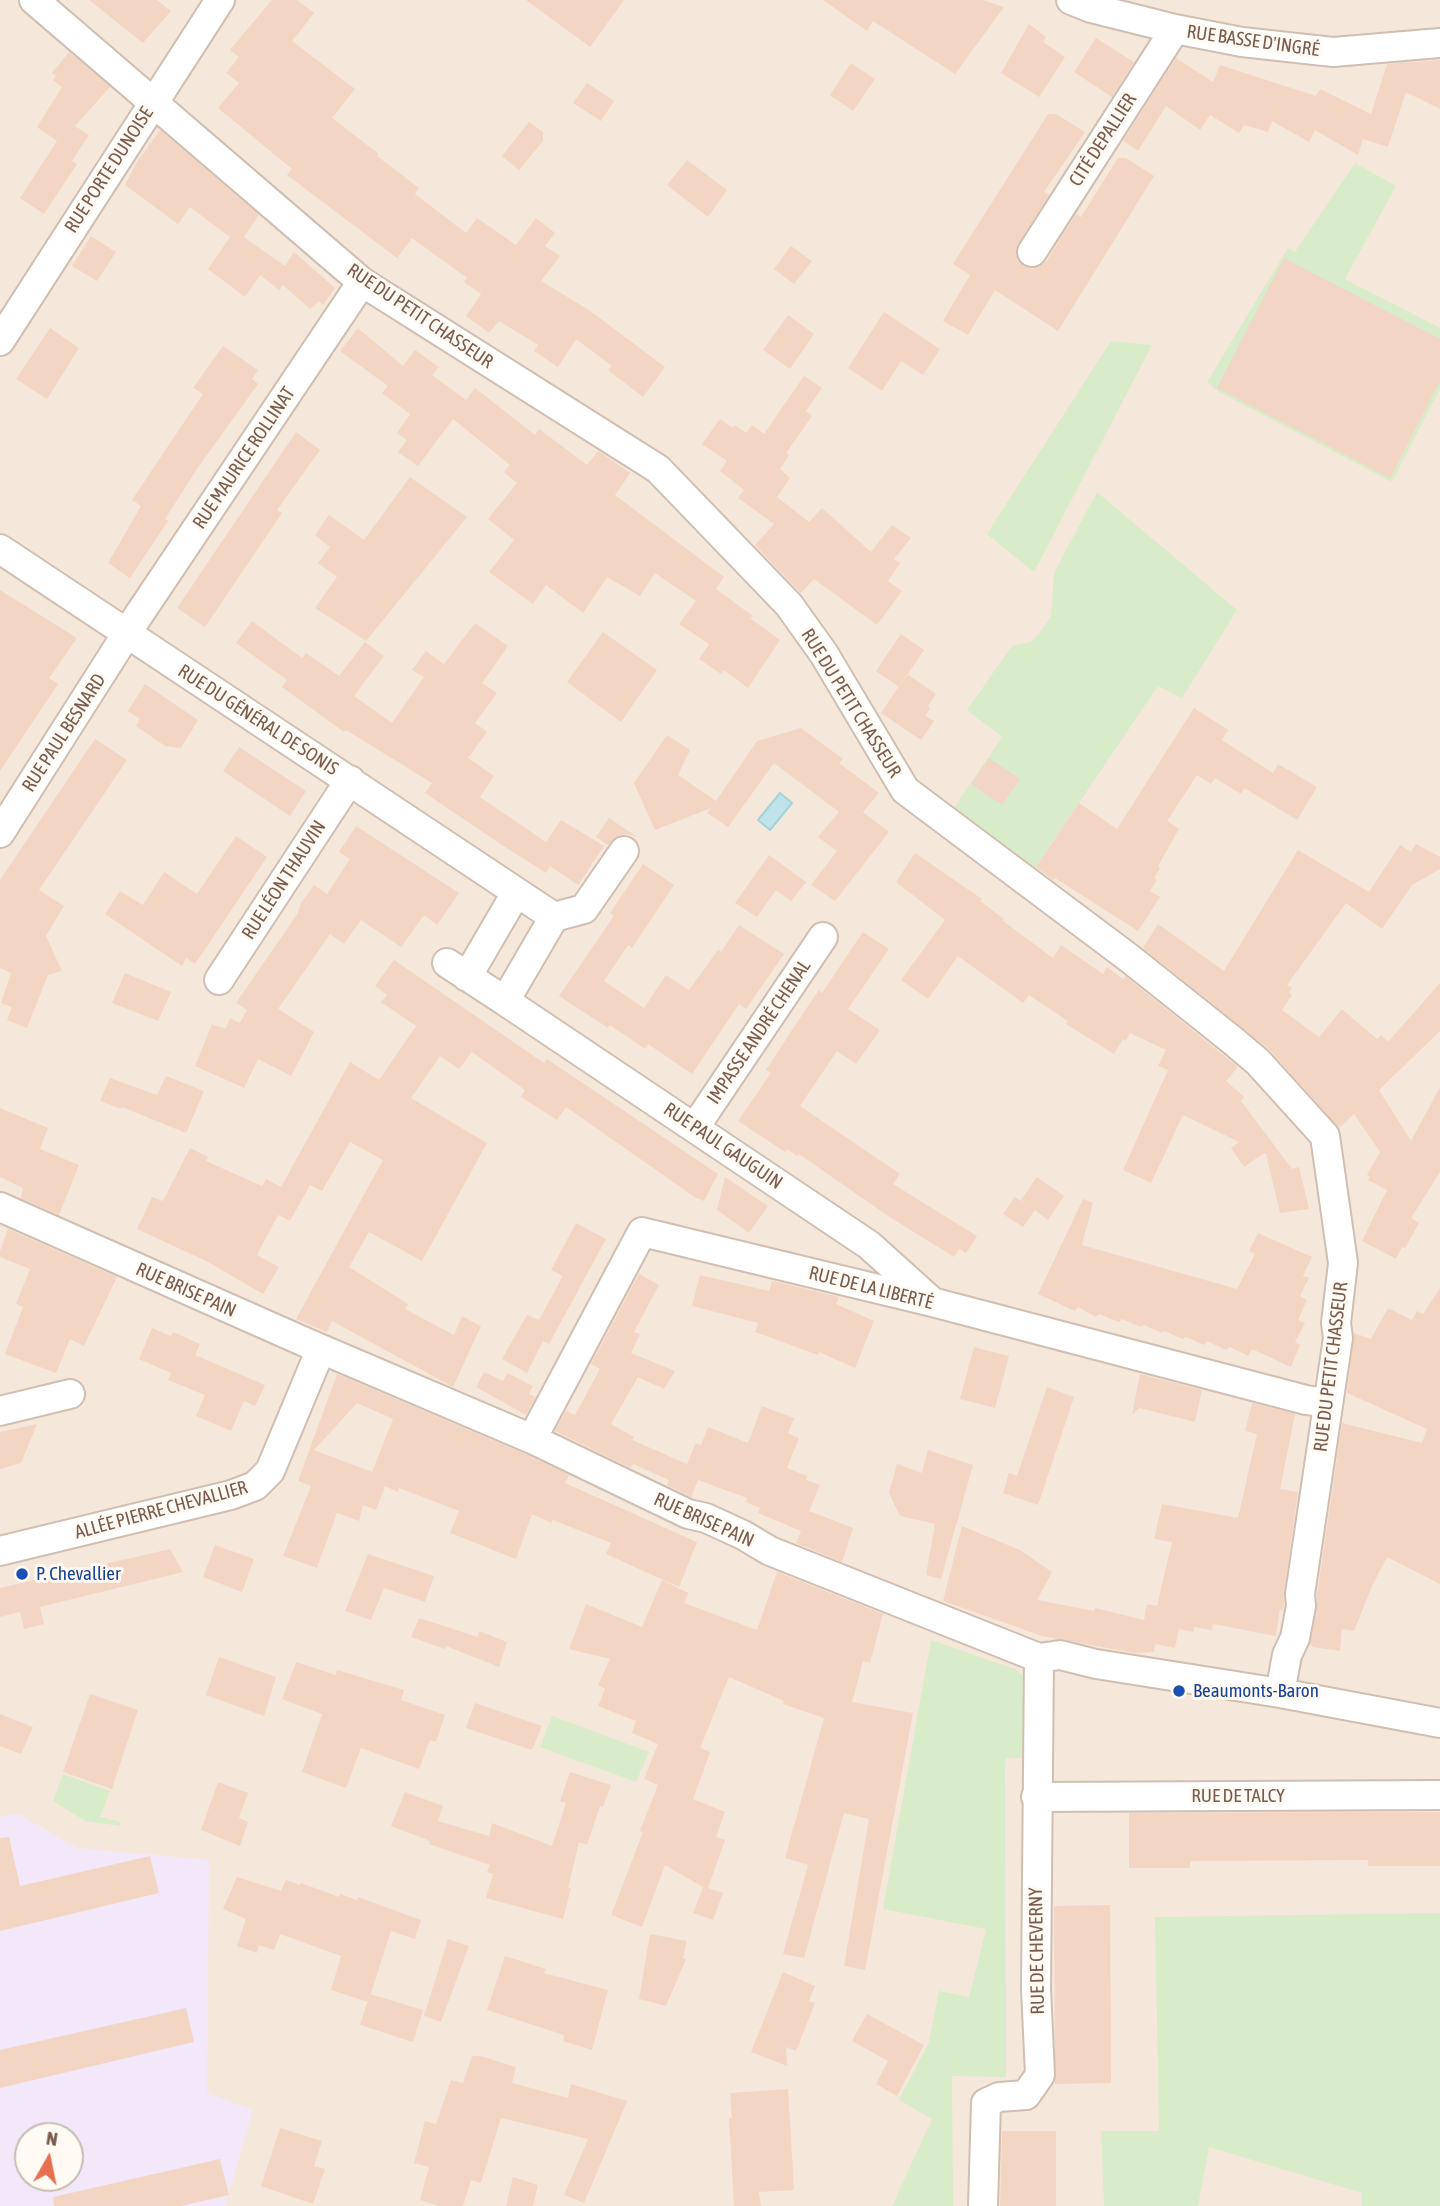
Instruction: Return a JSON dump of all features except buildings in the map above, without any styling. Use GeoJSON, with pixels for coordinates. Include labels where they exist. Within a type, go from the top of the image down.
{"type":"FeatureCollection","features":[{"type":"Feature","properties":{"kind":"street","name":"RUE DU PETIT CHASSEUR"},"geometry":{"type":"LineString","coordinates":[[34,0],[362,282],[658,469],[789,605],[824,654],[905,790],[1129,958],[1232,1040],[1258,1062],[1325,1136],[1343,1263],[1336,1324],[1338,1338],[1300,1594],[1301,1606],[1295,1638],[1287,1655],[1280,1693]]}},
{"type":"Feature","properties":{"kind":"street","name":"RUE PORTE DUNOISE"},"geometry":{"type":"LineString","coordinates":[[0,341],[219,0]]}},
{"type":"Feature","properties":{"kind":"street","name":"RUE BASSE D'INGRÉ"},"geometry":{"type":"LineString","coordinates":[[1070,0],[1175,29],[1242,42],[1333,52],[1440,43]]}},
{"type":"Feature","properties":{"kind":"street","name":"CITÉ DEPALLIER"},"geometry":{"type":"LineString","coordinates":[[1032,252],[1175,29]]}},
{"type":"Feature","properties":{"kind":"street","name":"RUE MAURICE ROLLINAT"},"geometry":{"type":"LineString","coordinates":[[127,634],[362,282]]}},
{"type":"Feature","properties":{"kind":"street","name":"RUE DU GÉNÉRAL DE SONIS"},"geometry":{"type":"LineString","coordinates":[[0,549],[554,917]]}},
{"type":"Feature","properties":{"kind":"street","name":"RUE PAUL BESNARD"},"geometry":{"type":"LineString","coordinates":[[0,833],[127,634]]}},
{"type":"Feature","properties":{"kind":"street","name":"RUE LÉON THAUVIN"},"geometry":{"type":"LineString","coordinates":[[219,980],[350,780]]}},
{"type":"Feature","properties":{"kind":"street"},"geometry":{"type":"LineString","coordinates":[[505,1001],[554,917],[584,909],[624,851]]}},
{"type":"Feature","properties":{"kind":"street","name":"RUE PAUL GAUGUIN"},"geometry":{"type":"LineString","coordinates":[[516,893],[457,970],[869,1245],[932,1303]]}},
{"type":"Feature","properties":{"kind":"street","name":"IMPASSE ANDRÉ CHENAL"},"geometry":{"type":"LineString","coordinates":[[695,1128],[823,937]]}},
{"type":"Feature","properties":{"kind":"street","name":"RUE BRISE PAIN"},"geometry":{"type":"LineString","coordinates":[[0,1208],[532,1439],[688,1514],[706,1518],[743,1535],[770,1551],[1039,1658],[1060,1655],[1096,1664],[1280,1693],[1440,1723]]}},
{"type":"Feature","properties":{"kind":"street","name":"RUE DE LA LIBERTÉ"},"geometry":{"type":"LineString","coordinates":[[532,1439],[642,1232],[1328,1404]]}},
{"type":"Feature","properties":{"kind":"street","name":"ALLÉE PIERRE CHEVALLIER"},"geometry":{"type":"LineString","coordinates":[[0,1551],[231,1496],[255,1486],[270,1471],[276,1459],[321,1349]]}},
{"type":"Feature","properties":{"kind":"street"},"geometry":{"type":"LineString","coordinates":[[0,1411],[70,1394]]}},
{"type":"Feature","properties":{"kind":"street","name":"RUE DE CHEVERNY"},"geometry":{"type":"LineString","coordinates":[[983,2206],[986,2103],[999,2097],[1026,2095],[1040,2076],[1036,1989],[1039,1658]]}},
{"type":"Feature","properties":{"kind":"street","name":"RUE DE TALCY"},"geometry":{"type":"LineString","coordinates":[[1036,1797],[1440,1794]]}},
{"type":"Feature","properties":{"kind":"shaded area"},"geometry":{"type":"Polygon","coordinates":[[[0,0],[1440,0],[1440,2206],[0,2206],[0,0]]]}},
{"type":"Feature","properties":{"kind":"shaded area"},"geometry":{"type":"Polygon","coordinates":[[[19,1814],[77,1848],[209,1860],[207,2093],[253,2110],[225,2206],[0,2206],[0,1817],[19,1814]]]}},
{"type":"Feature","properties":{"kind":"green space"},"geometry":{"type":"Polygon","coordinates":[[[1355,163],[1396,186],[1345,279],[1440,328],[1440,389],[1392,482],[1219,392],[1207,382],[1288,248],[1295,252],[1355,163]]]}},
{"type":"Feature","properties":{"kind":"green space"},"geometry":{"type":"Polygon","coordinates":[[[1111,341],[1152,345],[1034,572],[987,534],[1111,341]]]}},
{"type":"Feature","properties":{"kind":"green space"},"geometry":{"type":"Polygon","coordinates":[[[1097,492],[1237,610],[1182,698],[1158,686],[1032,872],[951,812],[1002,737],[967,710],[1012,646],[1031,642],[1051,616],[1054,573],[1097,492]]]}},
{"type":"Feature","properties":{"kind":"green space"},"geometry":{"type":"Polygon","coordinates":[[[931,1640],[1015,1669],[1026,1679],[1022,1758],[1006,1758],[1005,1768],[1006,2077],[952,2076],[953,2206],[892,2206],[932,2119],[899,2100],[929,2042],[939,1991],[969,1997],[986,1929],[883,1909],[931,1640]]]}},
{"type":"Feature","properties":{"kind":"green space"},"geometry":{"type":"Polygon","coordinates":[[[552,1716],[649,1752],[636,1782],[540,1747],[552,1716]]]}},
{"type":"Feature","properties":{"kind":"green space"},"geometry":{"type":"Polygon","coordinates":[[[63,1774],[110,1791],[100,1817],[121,1822],[120,1826],[85,1821],[53,1801],[63,1774]]]}},
{"type":"Feature","properties":{"kind":"green space"},"geometry":{"type":"Polygon","coordinates":[[[1440,1913],[1440,2206],[1362,2206],[1362,2193],[1209,2147],[1198,2206],[1104,2206],[1101,2131],[1159,2131],[1155,1917],[1440,1913]]]}},
{"type":"Feature","properties":{"kind":"water"},"geometry":{"type":"Polygon","coordinates":[[[780,793],[792,803],[770,830],[758,820],[780,793]]]}},
{"type":"Feature","properties":{"kind":"place","name":"P. Chevallier"},"geometry":{"type":"Point","coordinates":[22,1574]}},
{"type":"Feature","properties":{"kind":"place","name":"Beaumonts-Baron"},"geometry":{"type":"Point","coordinates":[1179,1691]}}]}
